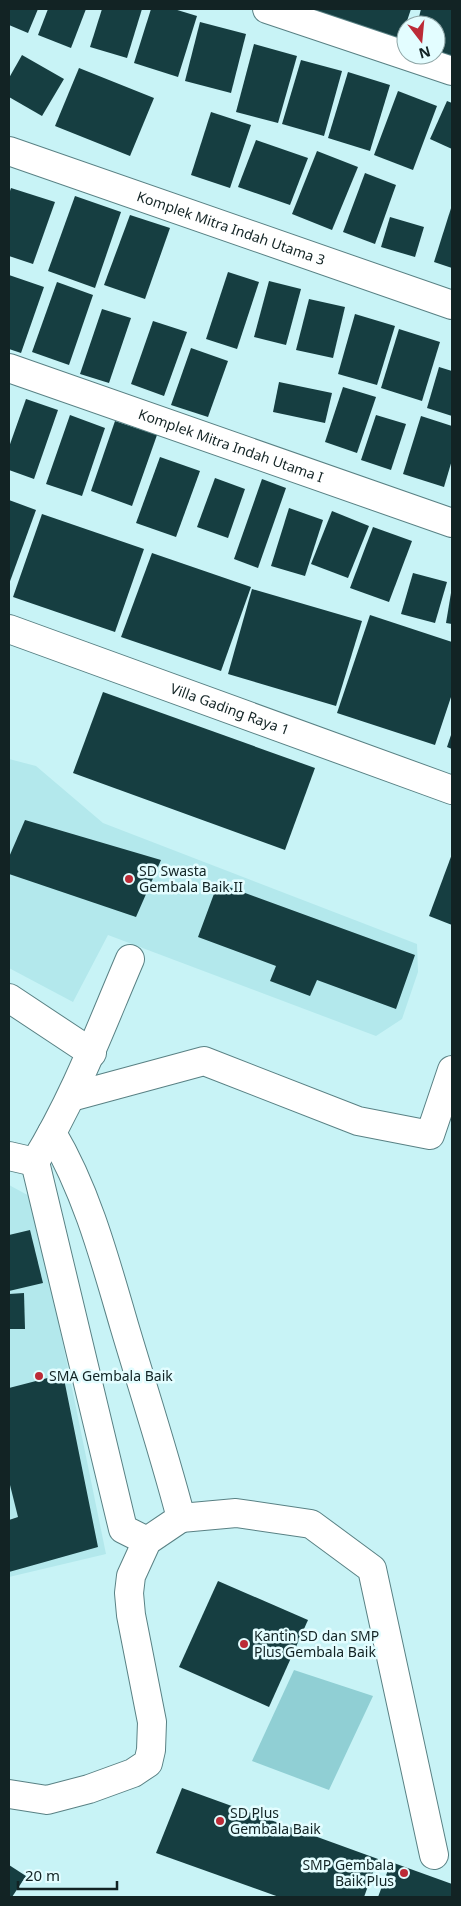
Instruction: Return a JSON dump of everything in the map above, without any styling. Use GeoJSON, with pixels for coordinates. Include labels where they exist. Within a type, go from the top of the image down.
{"type":"FeatureCollection","features":[{"type":"Feature","properties":{"kind":"street"},"geometry":{"type":"LineString","coordinates":[[267,9],[452,71]]}},
{"type":"Feature","properties":{"kind":"street","name":"Komplek Mitra Indah Utama 3"},"geometry":{"type":"LineString","coordinates":[[9,151],[452,305]]}},
{"type":"Feature","properties":{"kind":"street","name":"Komplek Mitra Indah Utama I"},"geometry":{"type":"LineString","coordinates":[[9,368],[452,523]]}},
{"type":"Feature","properties":{"kind":"street","name":"Villa Gading Raya 1"},"geometry":{"type":"LineString","coordinates":[[9,629],[452,790]]}},
{"type":"Feature","properties":{"kind":"street"},"geometry":{"type":"LineString","coordinates":[[130,959],[92,1053],[52,1133],[22,1159],[123,1529],[147,1541]]}},
{"type":"Feature","properties":{"kind":"street"},"geometry":{"type":"LineString","coordinates":[[9,998],[92,1053]]}},
{"type":"Feature","properties":{"kind":"street"},"geometry":{"type":"LineString","coordinates":[[71,1097],[204,1061],[358,1121],[430,1134],[452,1070]]}},
{"type":"Feature","properties":{"kind":"street"},"geometry":{"type":"LineString","coordinates":[[52,1133],[64,1154],[85,1202],[114,1289],[181,1518]]}},
{"type":"Feature","properties":{"kind":"street"},"geometry":{"type":"LineString","coordinates":[[9,1794],[47,1800],[90,1789],[133,1773],[148,1763],[151,1750],[152,1722],[132,1615],[129,1593],[131,1576],[147,1541],[181,1518],[236,1512],[311,1524],[372,1569],[434,1854]]}},
{"type":"Feature","properties":{"kind":"shaded area","name":"SD Swasta Gembala Baik II"},"geometry":{"type":"Polygon","coordinates":[[[9,759],[36,766],[103,823],[417,944],[418,972],[402,1019],[376,1036],[108,935],[73,1002],[9,968],[9,759]]]}},
{"type":"Feature","properties":{"kind":"shaded area","name":"SMA Gembala Baik"},"geometry":{"type":"Polygon","coordinates":[[[9,1185],[33,1198],[106,1554],[9,1577],[9,1185]]]}},
{"type":"Feature","properties":{"kind":"shaded area"},"geometry":{"type":"Polygon","coordinates":[[[294,1670],[373,1696],[329,1790],[252,1761],[294,1670]]]}},
{"type":"Feature","properties":{"kind":"building"},"geometry":{"type":"Polygon","coordinates":[[[9,9],[38,9],[28,33],[9,25],[9,9]]]}},
{"type":"Feature","properties":{"kind":"building"},"geometry":{"type":"Polygon","coordinates":[[[48,9],[86,9],[71,48],[38,35],[48,9]]]}},
{"type":"Feature","properties":{"kind":"building"},"geometry":{"type":"Polygon","coordinates":[[[102,9],[142,9],[127,58],[90,47],[102,9]]]}},
{"type":"Feature","properties":{"kind":"building"},"geometry":{"type":"Polygon","coordinates":[[[151,9],[174,9],[197,16],[178,77],[134,63],[151,9]]]}},
{"type":"Feature","properties":{"kind":"building"},"geometry":{"type":"Polygon","coordinates":[[[299,9],[411,9],[409,15],[396,15],[396,41],[299,9]]]}},
{"type":"Feature","properties":{"kind":"building"},"geometry":{"type":"Polygon","coordinates":[[[421,9],[452,9],[452,59],[446,57],[446,15],[420,15],[421,9]]]}},
{"type":"Feature","properties":{"kind":"building"},"geometry":{"type":"Polygon","coordinates":[[[200,22],[246,34],[231,93],[185,81],[200,22]]]}},
{"type":"Feature","properties":{"kind":"building"},"geometry":{"type":"Polygon","coordinates":[[[254,44],[297,56],[278,123],[236,112],[254,44]]]}},
{"type":"Feature","properties":{"kind":"building"},"geometry":{"type":"Polygon","coordinates":[[[22,55],[64,79],[42,116],[9,97],[9,78],[22,55]]]}},
{"type":"Feature","properties":{"kind":"building"},"geometry":{"type":"Polygon","coordinates":[[[301,60],[342,71],[324,136],[282,124],[301,60]]]}},
{"type":"Feature","properties":{"kind":"building"},"geometry":{"type":"Polygon","coordinates":[[[79,68],[154,98],[130,156],[55,126],[79,68]]]}},
{"type":"Feature","properties":{"kind":"building"},"geometry":{"type":"Polygon","coordinates":[[[348,72],[390,85],[370,151],[328,138],[348,72]]]}},
{"type":"Feature","properties":{"kind":"building"},"geometry":{"type":"Polygon","coordinates":[[[398,91],[437,106],[413,170],[374,155],[398,91]]]}},
{"type":"Feature","properties":{"kind":"building"},"geometry":{"type":"Polygon","coordinates":[[[447,101],[452,103],[452,149],[430,139],[447,101]]]}},
{"type":"Feature","properties":{"kind":"building"},"geometry":{"type":"Polygon","coordinates":[[[211,112],[251,125],[230,188],[191,175],[211,112]]]}},
{"type":"Feature","properties":{"kind":"building"},"geometry":{"type":"Polygon","coordinates":[[[256,140],[308,158],[290,205],[238,187],[256,140]]]}},
{"type":"Feature","properties":{"kind":"building"},"geometry":{"type":"Polygon","coordinates":[[[317,151],[358,167],[332,230],[292,214],[317,151]]]}},
{"type":"Feature","properties":{"kind":"building"},"geometry":{"type":"Polygon","coordinates":[[[365,173],[396,185],[375,244],[343,232],[365,173]]]}},
{"type":"Feature","properties":{"kind":"building"},"geometry":{"type":"Polygon","coordinates":[[[11,188],[55,202],[33,264],[9,256],[9,194],[11,188]]]}},
{"type":"Feature","properties":{"kind":"building"},"geometry":{"type":"Polygon","coordinates":[[[75,196],[121,212],[95,288],[48,271],[75,196]]]}},
{"type":"Feature","properties":{"kind":"building"},"geometry":{"type":"Polygon","coordinates":[[[452,205],[452,268],[434,262],[452,205]]]}},
{"type":"Feature","properties":{"kind":"building"},"geometry":{"type":"Polygon","coordinates":[[[130,215],[170,228],[145,299],[104,285],[130,215]]]}},
{"type":"Feature","properties":{"kind":"building"},"geometry":{"type":"Polygon","coordinates":[[[390,217],[424,227],[415,257],[381,247],[390,217]]]}},
{"type":"Feature","properties":{"kind":"building"},"geometry":{"type":"Polygon","coordinates":[[[228,272],[259,282],[237,349],[206,339],[228,272]]]}},
{"type":"Feature","properties":{"kind":"building"},"geometry":{"type":"Polygon","coordinates":[[[9,275],[44,287],[21,353],[9,349],[9,275]]]}},
{"type":"Feature","properties":{"kind":"building"},"geometry":{"type":"Polygon","coordinates":[[[269,281],[301,289],[286,345],[254,337],[269,281]]]}},
{"type":"Feature","properties":{"kind":"building"},"geometry":{"type":"Polygon","coordinates":[[[57,282],[93,295],[69,365],[32,352],[57,282]]]}},
{"type":"Feature","properties":{"kind":"building"},"geometry":{"type":"Polygon","coordinates":[[[309,299],[345,307],[333,358],[296,350],[309,299]]]}},
{"type":"Feature","properties":{"kind":"building"},"geometry":{"type":"Polygon","coordinates":[[[102,309],[131,318],[109,383],[80,374],[102,309]]]}},
{"type":"Feature","properties":{"kind":"building"},"geometry":{"type":"Polygon","coordinates":[[[355,314],[395,326],[377,385],[338,374],[355,314]]]}},
{"type":"Feature","properties":{"kind":"building"},"geometry":{"type":"Polygon","coordinates":[[[153,321],[187,332],[164,396],[131,384],[153,321]]]}},
{"type":"Feature","properties":{"kind":"building"},"geometry":{"type":"Polygon","coordinates":[[[399,329],[440,342],[422,401],[381,388],[399,329]]]}},
{"type":"Feature","properties":{"kind":"building"},"geometry":{"type":"Polygon","coordinates":[[[191,348],[228,361],[208,417],[171,405],[191,348]]]}},
{"type":"Feature","properties":{"kind":"building"},"geometry":{"type":"Polygon","coordinates":[[[439,367],[452,371],[452,416],[427,408],[439,367]]]}},
{"type":"Feature","properties":{"kind":"building"},"geometry":{"type":"Polygon","coordinates":[[[279,382],[332,393],[325,423],[273,412],[279,382]]]}},
{"type":"Feature","properties":{"kind":"building"},"geometry":{"type":"Polygon","coordinates":[[[343,387],[376,397],[357,453],[325,442],[343,387]]]}},
{"type":"Feature","properties":{"kind":"building"},"geometry":{"type":"Polygon","coordinates":[[[26,399],[58,410],[34,479],[9,470],[9,447],[26,399]]]}},
{"type":"Feature","properties":{"kind":"building"},"geometry":{"type":"Polygon","coordinates":[[[70,415],[105,428],[82,496],[46,484],[70,415]]]}},
{"type":"Feature","properties":{"kind":"building"},"geometry":{"type":"Polygon","coordinates":[[[376,415],[406,424],[391,470],[361,460],[376,415]]]}},
{"type":"Feature","properties":{"kind":"building"},"geometry":{"type":"Polygon","coordinates":[[[421,416],[452,426],[452,460],[444,487],[403,474],[421,416]]]}},
{"type":"Feature","properties":{"kind":"building"},"geometry":{"type":"Polygon","coordinates":[[[115,421],[157,435],[132,506],[91,491],[115,421]]]}},
{"type":"Feature","properties":{"kind":"building"},"geometry":{"type":"Polygon","coordinates":[[[160,457],[200,471],[176,537],[136,523],[160,457]]]}},
{"type":"Feature","properties":{"kind":"building"},"geometry":{"type":"Polygon","coordinates":[[[215,478],[245,489],[228,538],[197,527],[215,478]]]}},
{"type":"Feature","properties":{"kind":"building"},"geometry":{"type":"Polygon","coordinates":[[[262,479],[286,488],[258,568],[234,559],[262,479]]]}},
{"type":"Feature","properties":{"kind":"building"},"geometry":{"type":"Polygon","coordinates":[[[9,500],[36,510],[9,584],[9,500]]]}},
{"type":"Feature","properties":{"kind":"building"},"geometry":{"type":"Polygon","coordinates":[[[289,508],[323,520],[305,576],[271,566],[289,508]]]}},
{"type":"Feature","properties":{"kind":"building"},"geometry":{"type":"Polygon","coordinates":[[[332,511],[369,526],[348,578],[311,564],[332,511]]]}},
{"type":"Feature","properties":{"kind":"building"},"geometry":{"type":"Polygon","coordinates":[[[42,514],[144,549],[115,632],[13,597],[42,514]]]}},
{"type":"Feature","properties":{"kind":"building"},"geometry":{"type":"Polygon","coordinates":[[[373,527],[412,541],[389,602],[350,588],[373,527]]]}},
{"type":"Feature","properties":{"kind":"building"},"geometry":{"type":"Polygon","coordinates":[[[152,553],[251,587],[221,671],[121,637],[152,553]]]}},
{"type":"Feature","properties":{"kind":"building"},"geometry":{"type":"Polygon","coordinates":[[[413,573],[447,582],[435,623],[401,614],[413,573]]]}},
{"type":"Feature","properties":{"kind":"building"},"geometry":{"type":"Polygon","coordinates":[[[252,589],[362,621],[336,706],[228,674],[252,589]]]}},
{"type":"Feature","properties":{"kind":"building"},"geometry":{"type":"Polygon","coordinates":[[[452,593],[452,624],[446,623],[452,593]]]}},
{"type":"Feature","properties":{"kind":"building"},"geometry":{"type":"Polygon","coordinates":[[[370,615],[452,642],[452,694],[435,745],[337,713],[370,615]]]}},
{"type":"Feature","properties":{"kind":"building"},"geometry":{"type":"Polygon","coordinates":[[[103,692],[315,768],[285,850],[73,773],[103,692]]]}},
{"type":"Feature","properties":{"kind":"building"},"geometry":{"type":"Polygon","coordinates":[[[452,732],[452,749],[447,747],[452,732]]]}},
{"type":"Feature","properties":{"kind":"building"},"geometry":{"type":"Polygon","coordinates":[[[25,820],[161,860],[136,917],[9,874],[9,857],[25,820]]]}},
{"type":"Feature","properties":{"kind":"building"},"geometry":{"type":"Polygon","coordinates":[[[452,854],[452,925],[429,916],[452,854]]]}},
{"type":"Feature","properties":{"kind":"building"},"geometry":{"type":"Polygon","coordinates":[[[218,883],[415,955],[396,1009],[317,980],[310,996],[270,981],[276,966],[198,937],[218,883]]]}},
{"type":"Feature","properties":{"kind":"building"},"geometry":{"type":"Polygon","coordinates":[[[30,1230],[43,1283],[9,1291],[9,1235],[30,1230]]]}},
{"type":"Feature","properties":{"kind":"building"},"geometry":{"type":"Polygon","coordinates":[[[24,1293],[25,1329],[9,1329],[9,1294],[24,1293]]]}},
{"type":"Feature","properties":{"kind":"building"},"geometry":{"type":"Polygon","coordinates":[[[63,1374],[98,1547],[9,1572],[9,1520],[18,1517],[9,1481],[9,1388],[63,1374]]]}},
{"type":"Feature","properties":{"kind":"building","name":"Kantin SD dan SMP Plus Gembala Baik"},"geometry":{"type":"Polygon","coordinates":[[[218,1581],[308,1620],[269,1707],[179,1667],[218,1581]]]}},
{"type":"Feature","properties":{"kind":"building","name":"SD Plus Gembala Baik"},"geometry":{"type":"Polygon","coordinates":[[[182,1788],[378,1859],[364,1897],[279,1897],[156,1853],[182,1788]]]}},
{"type":"Feature","properties":{"kind":"building","name":"SMP Gembala Baik Plus"},"geometry":{"type":"Polygon","coordinates":[[[391,1862],[452,1884],[452,1897],[378,1897],[391,1862]]]}},
{"type":"Feature","properties":{"kind":"building"},"geometry":{"type":"Polygon","coordinates":[[[9,1865],[26,1876],[12,1897],[9,1897],[9,1865]]]}},
{"type":"Feature","properties":{"kind":"place","name":"SD Swasta Gembala Baik II"},"geometry":{"type":"Point","coordinates":[129,879]}},
{"type":"Feature","properties":{"kind":"place","name":"SMA Gembala Baik"},"geometry":{"type":"Point","coordinates":[39,1376]}},
{"type":"Feature","properties":{"kind":"place","name":"Kantin SD dan SMP Plus Gembala Baik"},"geometry":{"type":"Point","coordinates":[244,1644]}},
{"type":"Feature","properties":{"kind":"place","name":"SD Plus Gembala Baik"},"geometry":{"type":"Point","coordinates":[220,1821]}},
{"type":"Feature","properties":{"kind":"place","name":"SMP Gembala Baik Plus"},"geometry":{"type":"Point","coordinates":[404,1873]}}]}
